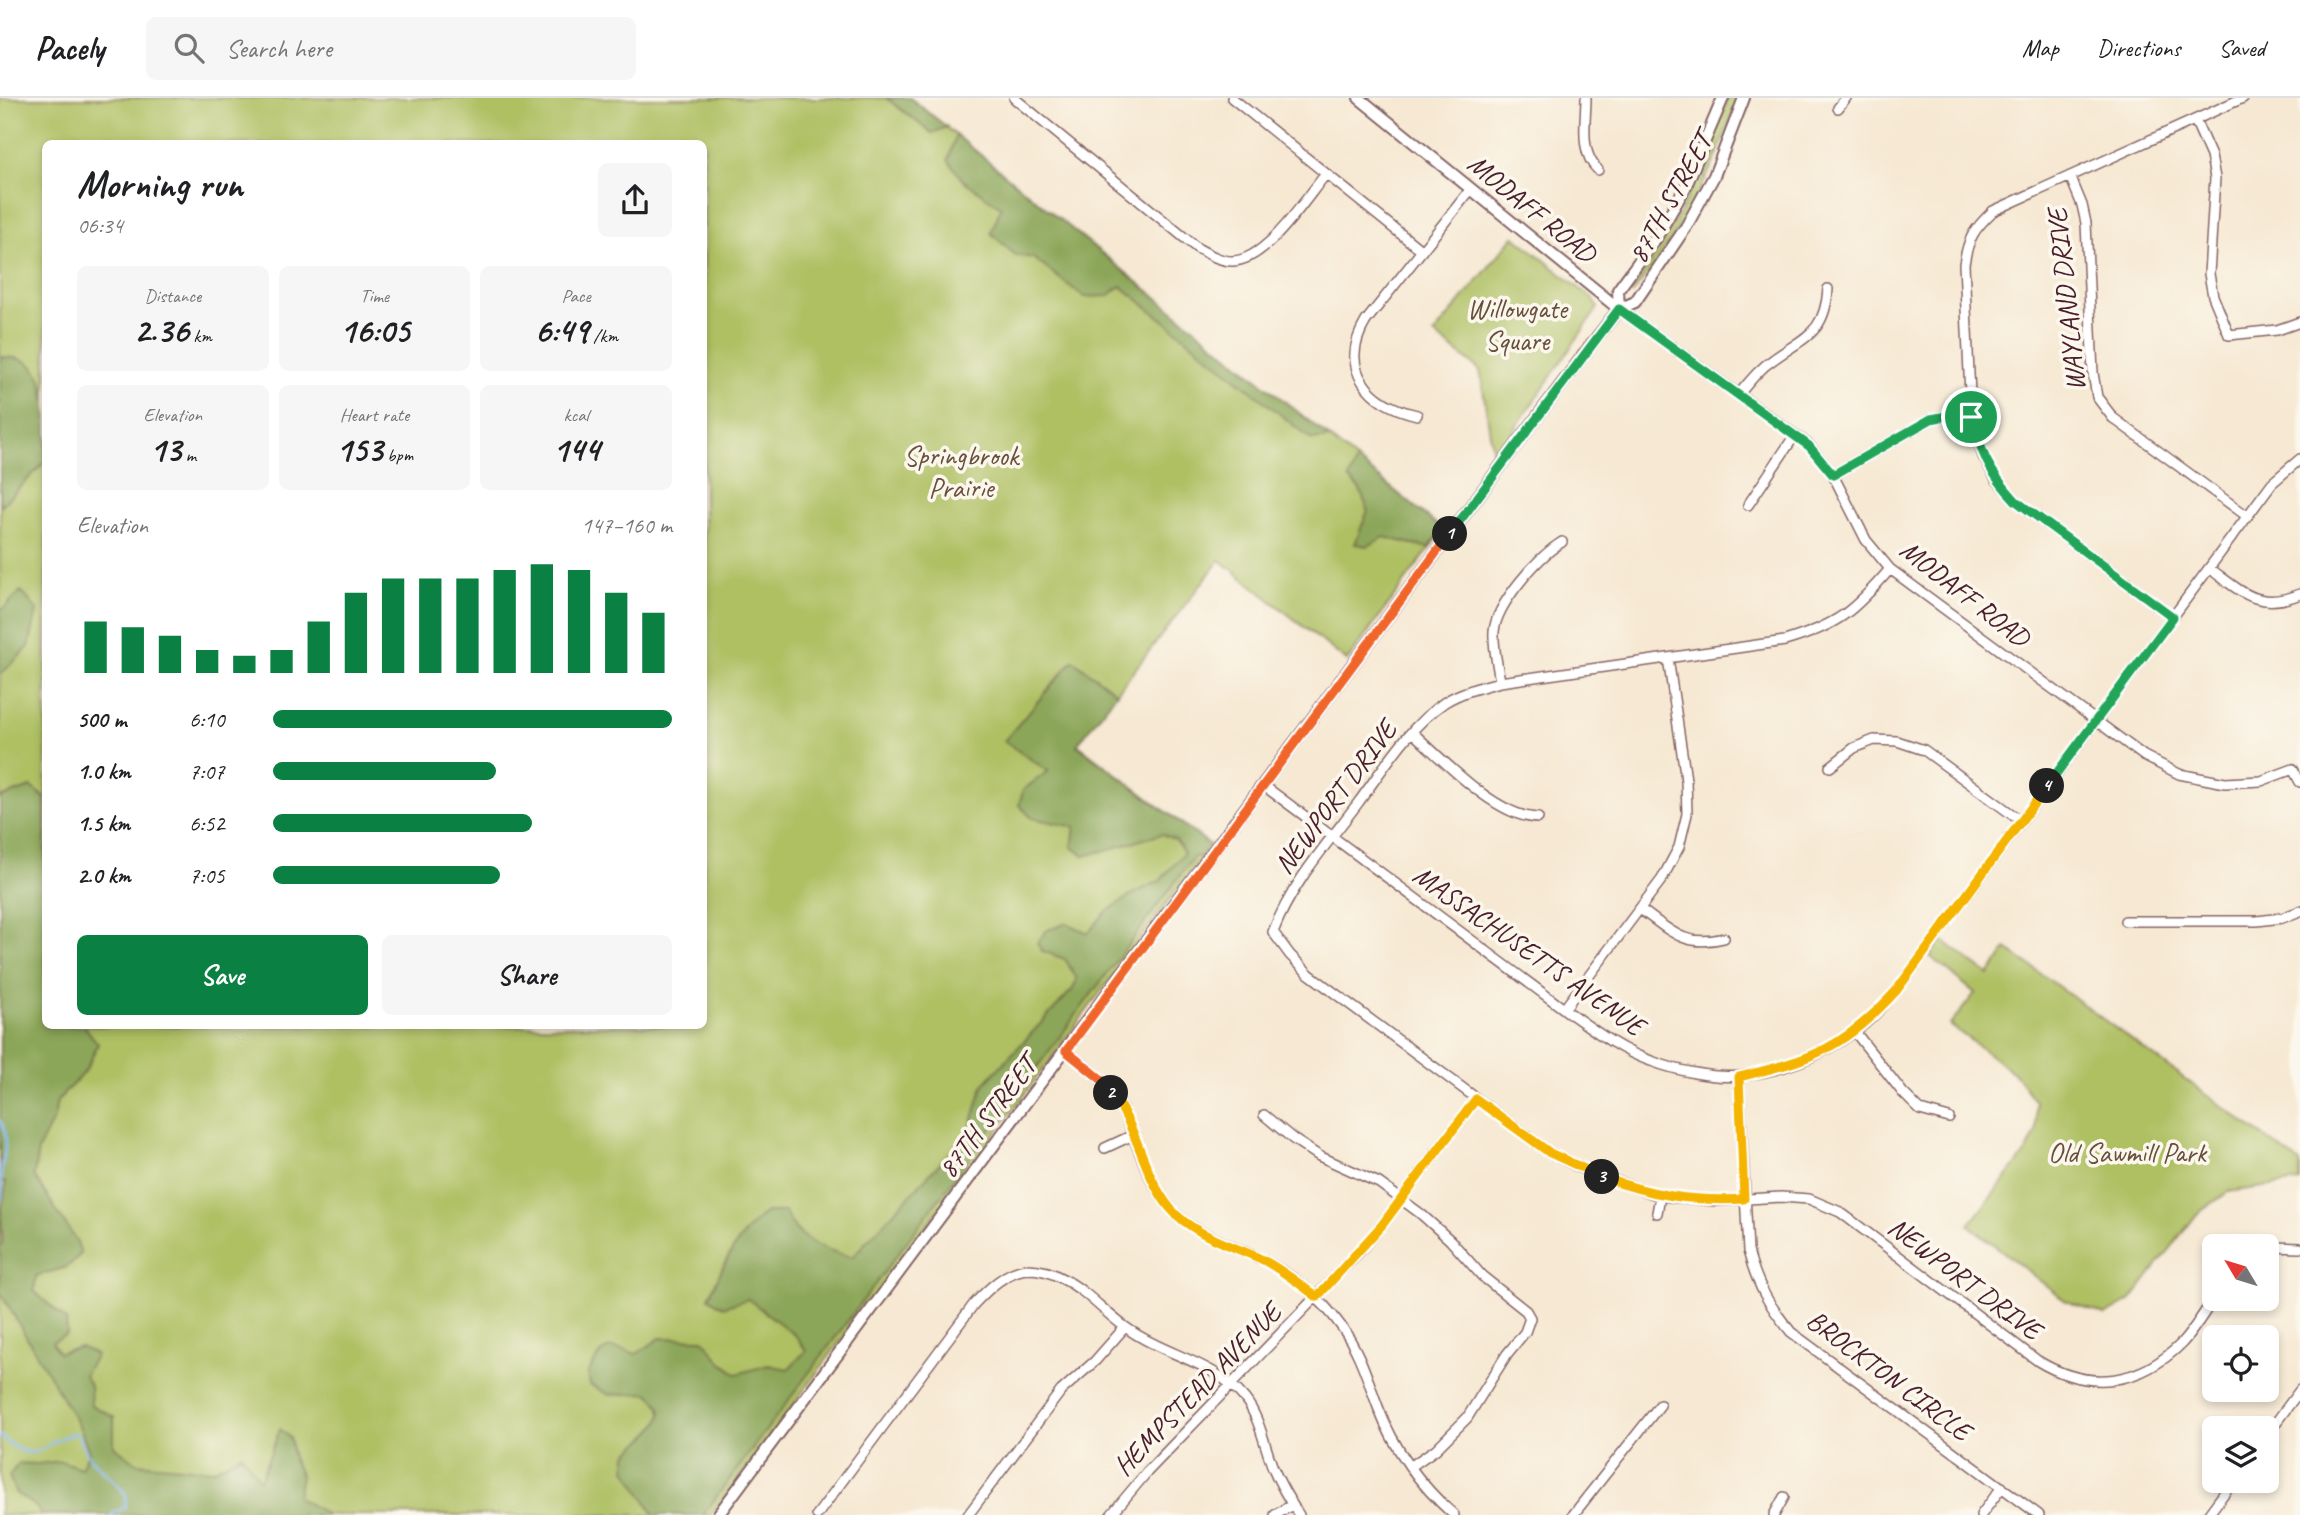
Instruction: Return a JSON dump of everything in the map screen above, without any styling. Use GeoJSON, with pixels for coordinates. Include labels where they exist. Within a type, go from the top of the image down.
{"type":"FeatureCollection","features":[{"type":"Feature","properties":{"kind":"street"},"geometry":{"type":"LineString","coordinates":[[1014,98],[1197,248],[1219,259],[1243,259],[1263,248],[1326,174]]}},
{"type":"Feature","properties":{"kind":"street"},"geometry":{"type":"LineString","coordinates":[[1233,98],[1422,251]]}},
{"type":"Feature","properties":{"kind":"street","name":"MODAFF ROAD"},"geometry":{"type":"LineString","coordinates":[[1359,98],[1619,309],[1795,435],[1822,459],[1866,540],[1890,569],[2144,756],[2179,774],[2225,783],[2261,780],[2297,766],[2300,782]]}},
{"type":"Feature","properties":{"kind":"street"},"geometry":{"type":"LineString","coordinates":[[1586,98],[1586,149],[1592,164],[1598,170]]}},
{"type":"Feature","properties":{"kind":"street","name":"87TH STREET"},"geometry":{"type":"LineString","coordinates":[[1619,309],[1618,290],[1650,246],[1685,188],[1723,98]]}},
{"type":"Feature","properties":{"kind":"street","name":"87TH STREET"},"geometry":{"type":"LineString","coordinates":[[718,1515],[1619,309],[1635,302],[1686,227],[1714,176],[1744,98]]}},
{"type":"Feature","properties":{"kind":"street"},"geometry":{"type":"LineString","coordinates":[[1838,108],[1846,98]]}},
{"type":"Feature","properties":{"kind":"street"},"geometry":{"type":"LineString","coordinates":[[2173,617],[2016,501],[1996,479],[1983,456],[1971,417],[1964,264],[1967,243],[1977,227],[1993,211],[2243,98]]}},
{"type":"Feature","properties":{"kind":"street"},"geometry":{"type":"LineString","coordinates":[[2195,120],[2211,156],[2215,178],[2209,274],[2213,296],[2229,335],[2277,330],[2300,322]]}},
{"type":"Feature","properties":{"kind":"street","name":"WAYLAND DRIVE"},"geometry":{"type":"LineString","coordinates":[[2070,176],[2086,223],[2093,373],[2097,397],[2113,418],[2247,516]]}},
{"type":"Feature","properties":{"kind":"street"},"geometry":{"type":"LineString","coordinates":[[1417,415],[1389,406],[1370,391],[1358,374],[1354,349],[1366,321],[1471,189]]}},
{"type":"Feature","properties":{"kind":"street"},"geometry":{"type":"LineString","coordinates":[[1739,394],[1762,368],[1814,332],[1825,313],[1828,289]]}},
{"type":"Feature","properties":{"kind":"street"},"geometry":{"type":"LineString","coordinates":[[1833,475],[1931,419],[1947,416],[1971,417]]}},
{"type":"Feature","properties":{"kind":"street"},"geometry":{"type":"LineString","coordinates":[[1748,505],[1795,435]]}},
{"type":"Feature","properties":{"kind":"street","name":"MASSACHUSETTS AVENUE"},"geometry":{"type":"LineString","coordinates":[[1264,785],[1564,1009],[1606,1038],[1650,1061],[1693,1073],[1739,1077],[1801,1061],[1828,1049],[1855,1032],[1896,991],[2272,482],[2300,459]]}},
{"type":"Feature","properties":{"kind":"street"},"geometry":{"type":"LineString","coordinates":[[1500,682],[1494,642],[1498,617],[1535,564],[1550,549],[1562,542]]}},
{"type":"Feature","properties":{"kind":"street"},"geometry":{"type":"LineString","coordinates":[[2209,568],[2243,593],[2256,599],[2278,601],[2300,594]]}},
{"type":"Feature","properties":{"kind":"street","name":"NEWPORT DRIVE"},"geometry":{"type":"LineString","coordinates":[[1890,569],[1868,596],[1820,631],[1785,641],[1500,682],[1446,701],[1422,720],[1333,836],[1292,891],[1273,932],[1309,974],[1550,1153],[1589,1172],[1660,1196],[1715,1200],[1781,1197],[1809,1199],[1840,1212],[2038,1361],[2059,1372],[2090,1380],[2116,1381],[2138,1374],[2162,1360],[2183,1342],[2205,1311]]}},
{"type":"Feature","properties":{"kind":"street"},"geometry":{"type":"LineString","coordinates":[[1564,1009],[1662,880],[1679,847],[1687,814],[1686,780],[1668,658]]}},
{"type":"Feature","properties":{"kind":"street"},"geometry":{"type":"LineString","coordinates":[[1412,732],[1495,801],[1520,815],[1538,818]]}},
{"type":"Feature","properties":{"kind":"street"},"geometry":{"type":"LineString","coordinates":[[1830,767],[1853,748],[1874,740],[1896,741],[1924,750],[2021,821]]}},
{"type":"Feature","properties":{"kind":"street"},"geometry":{"type":"LineString","coordinates":[[1640,909],[1670,931],[1688,940],[1708,942],[1724,938]]}},
{"type":"Feature","properties":{"kind":"street"},"geometry":{"type":"LineString","coordinates":[[2125,921],[2257,920],[2282,918],[2300,911]]}},
{"type":"Feature","properties":{"kind":"street"},"geometry":{"type":"LineString","coordinates":[[1855,1032],[1920,1110],[1949,1118]]}},
{"type":"Feature","properties":{"kind":"street"},"geometry":{"type":"LineString","coordinates":[[1066,1051],[1102,1080],[1120,1104],[1147,1171],[1172,1211],[1211,1238],[1280,1270],[1317,1297],[1336,1319],[1357,1350],[1396,1445],[1435,1498],[1454,1515]]}},
{"type":"Feature","properties":{"kind":"street","name":"BROCKTON CIRCLE"},"geometry":{"type":"LineString","coordinates":[[1739,1077],[1748,1251],[1756,1279],[1769,1306],[1791,1332],[2039,1515]]}},
{"type":"Feature","properties":{"kind":"street","name":"HEMPSTEAD AVENUE"},"geometry":{"type":"LineString","coordinates":[[1111,1515],[1147,1472],[1358,1253],[1476,1099]]}},
{"type":"Feature","properties":{"kind":"street"},"geometry":{"type":"LineString","coordinates":[[1264,1115],[1319,1156],[1378,1183],[1435,1225],[1482,1276],[1526,1311],[1530,1318],[1525,1332],[1507,1354],[1467,1418],[1436,1449],[1410,1467]]}},
{"type":"Feature","properties":{"kind":"street"},"geometry":{"type":"LineString","coordinates":[[1105,1148],[1133,1136]]}},
{"type":"Feature","properties":{"kind":"street"},"geometry":{"type":"LineString","coordinates":[[1657,1213],[1660,1196]]}},
{"type":"Feature","properties":{"kind":"street"},"geometry":{"type":"LineString","coordinates":[[2279,1247],[2300,1248]]}},
{"type":"Feature","properties":{"kind":"street"},"geometry":{"type":"LineString","coordinates":[[817,1515],[974,1304],[993,1285],[1025,1269],[1047,1273],[1076,1286],[1125,1327],[1155,1346],[1218,1373],[1232,1385],[1251,1408],[1273,1467],[1298,1515]]}},
{"type":"Feature","properties":{"kind":"street"},"geometry":{"type":"LineString","coordinates":[[968,1515],[1061,1391],[1095,1361],[1125,1327]]}},
{"type":"Feature","properties":{"kind":"street"},"geometry":{"type":"LineString","coordinates":[[2279,1418],[2300,1390]]}},
{"type":"Feature","properties":{"kind":"street"},"geometry":{"type":"LineString","coordinates":[[1573,1515],[1660,1405]]}},
{"type":"Feature","properties":{"kind":"street"},"geometry":{"type":"LineString","coordinates":[[1981,1515],[2002,1487]]}},
{"type":"Feature","properties":{"kind":"street"},"geometry":{"type":"LineString","coordinates":[[2208,1515],[2224,1493]]}},
{"type":"Feature","properties":{"kind":"street"},"geometry":{"type":"LineString","coordinates":[[1773,1515],[1784,1497]]}},
{"type":"Feature","properties":{"kind":"street"},"geometry":{"type":"LineString","coordinates":[[1275,1515],[1292,1505]]}},
{"type":"Feature","properties":{"kind":"green space","name":"Springbrook Prairie"},"geometry":{"type":"Polygon","coordinates":[[[0,98],[910,98],[1443,530],[1347,661],[1220,560],[1077,744],[1210,845],[711,1515],[0,1515],[0,98]]]}},
{"type":"Feature","properties":{"kind":"green space"},"geometry":{"type":"Polygon","coordinates":[[[886,98],[910,98],[947,127],[932,133],[886,98]]]}},
{"type":"Feature","properties":{"kind":"green space"},"geometry":{"type":"Polygon","coordinates":[[[1728,98],[1738,98],[1716,158],[1689,211],[1654,266],[1632,294],[1630,292],[1660,247],[1686,199],[1728,98]]]}},
{"type":"Feature","properties":{"kind":"green space"},"geometry":{"type":"Polygon","coordinates":[[[956,135],[1330,438],[1312,440],[1121,286],[1108,296],[1084,297],[1033,258],[1015,255],[991,233],[1001,207],[963,180],[948,160],[956,135]]]}},
{"type":"Feature","properties":{"kind":"green space","name":"Willowgate Square"},"geometry":{"type":"Polygon","coordinates":[[[1514,236],[1594,300],[1598,308],[1494,459],[1480,370],[1434,334],[1514,236]]]}},
{"type":"Feature","properties":{"kind":"green space"},"geometry":{"type":"Polygon","coordinates":[[[0,357],[20,359],[32,366],[39,376],[42,384],[42,465],[0,507],[0,357]]]}},
{"type":"Feature","properties":{"kind":"green space"},"geometry":{"type":"Polygon","coordinates":[[[1357,460],[1442,529],[1429,548],[1384,537],[1368,546],[1355,544],[1368,510],[1360,490],[1349,479],[1357,460]]]}},
{"type":"Feature","properties":{"kind":"green space"},"geometry":{"type":"Polygon","coordinates":[[[21,591],[37,610],[29,647],[0,675],[0,609],[21,591]]]}},
{"type":"Feature","properties":{"kind":"green space"},"geometry":{"type":"Polygon","coordinates":[[[1073,660],[1117,693],[1077,745],[1210,845],[1202,856],[1194,857],[703,1515],[654,1515],[626,1469],[627,1454],[656,1426],[661,1410],[648,1393],[610,1395],[590,1385],[588,1373],[598,1356],[612,1348],[637,1354],[660,1338],[703,1339],[722,1363],[737,1374],[768,1365],[788,1369],[806,1351],[796,1336],[748,1299],[723,1307],[709,1298],[739,1241],[766,1212],[785,1212],[797,1231],[812,1243],[852,1257],[969,1132],[983,1085],[1073,989],[1077,979],[1065,959],[1042,951],[1037,943],[1047,930],[1067,923],[1088,933],[1105,913],[1132,894],[1160,881],[1184,853],[1176,840],[1162,834],[1085,856],[1072,847],[1075,827],[1032,818],[1019,805],[1023,790],[1048,771],[1004,741],[1073,660]]]}},
{"type":"Feature","properties":{"kind":"green space"},"geometry":{"type":"Polygon","coordinates":[[[31,787],[42,796],[42,1029],[86,1029],[98,1044],[86,1070],[57,1101],[54,1118],[38,1150],[34,1176],[77,1242],[81,1254],[67,1267],[36,1276],[34,1291],[66,1320],[67,1334],[52,1342],[59,1353],[81,1347],[96,1355],[84,1375],[90,1385],[91,1405],[114,1417],[114,1446],[137,1463],[213,1470],[242,1454],[260,1480],[280,1429],[290,1438],[293,1460],[301,1476],[297,1497],[328,1515],[42,1515],[36,1507],[16,1493],[9,1476],[19,1463],[61,1461],[81,1468],[89,1452],[80,1428],[0,1292],[0,1247],[3,1243],[1,1216],[6,1183],[0,1180],[0,798],[31,787]]]}},
{"type":"Feature","properties":{"kind":"green space","name":"Old Sawmill Park"},"geometry":{"type":"Polygon","coordinates":[[[1942,940],[1989,975],[2007,949],[2300,1163],[2300,1182],[2228,1192],[2197,1214],[2130,1301],[2105,1315],[2066,1301],[1969,1225],[2027,1151],[2036,1132],[2036,1102],[2014,1073],[1950,1025],[1975,993],[1930,956],[1942,940]]]}},
{"type":"Feature","properties":{"kind":"waterway"},"geometry":{"type":"LineString","coordinates":[[0,1121],[6,1140],[0,1202]]}},
{"type":"Feature","properties":{"kind":"waterway"},"geometry":{"type":"LineString","coordinates":[[0,1436],[13,1446],[31,1453],[62,1437],[74,1433],[78,1435],[88,1455],[126,1495],[125,1507],[111,1515]]}},
{"type":"Feature","properties":{"kind":"route"},"geometry":{"type":"LineString","coordinates":[[1619,309],[1809,446],[1833,475],[1931,419],[1947,416],[1971,417],[1983,456],[1996,479],[2016,501],[2173,617],[1896,991],[1878,1011],[1855,1032],[1816,1055],[1739,1077],[1744,1199],[1683,1199],[1660,1196],[1589,1172],[1550,1153],[1476,1099],[1382,1225],[1317,1297],[1260,1258],[1211,1238],[1172,1211],[1147,1171],[1120,1104],[1102,1080],[1066,1051],[1619,309]]}}]}
